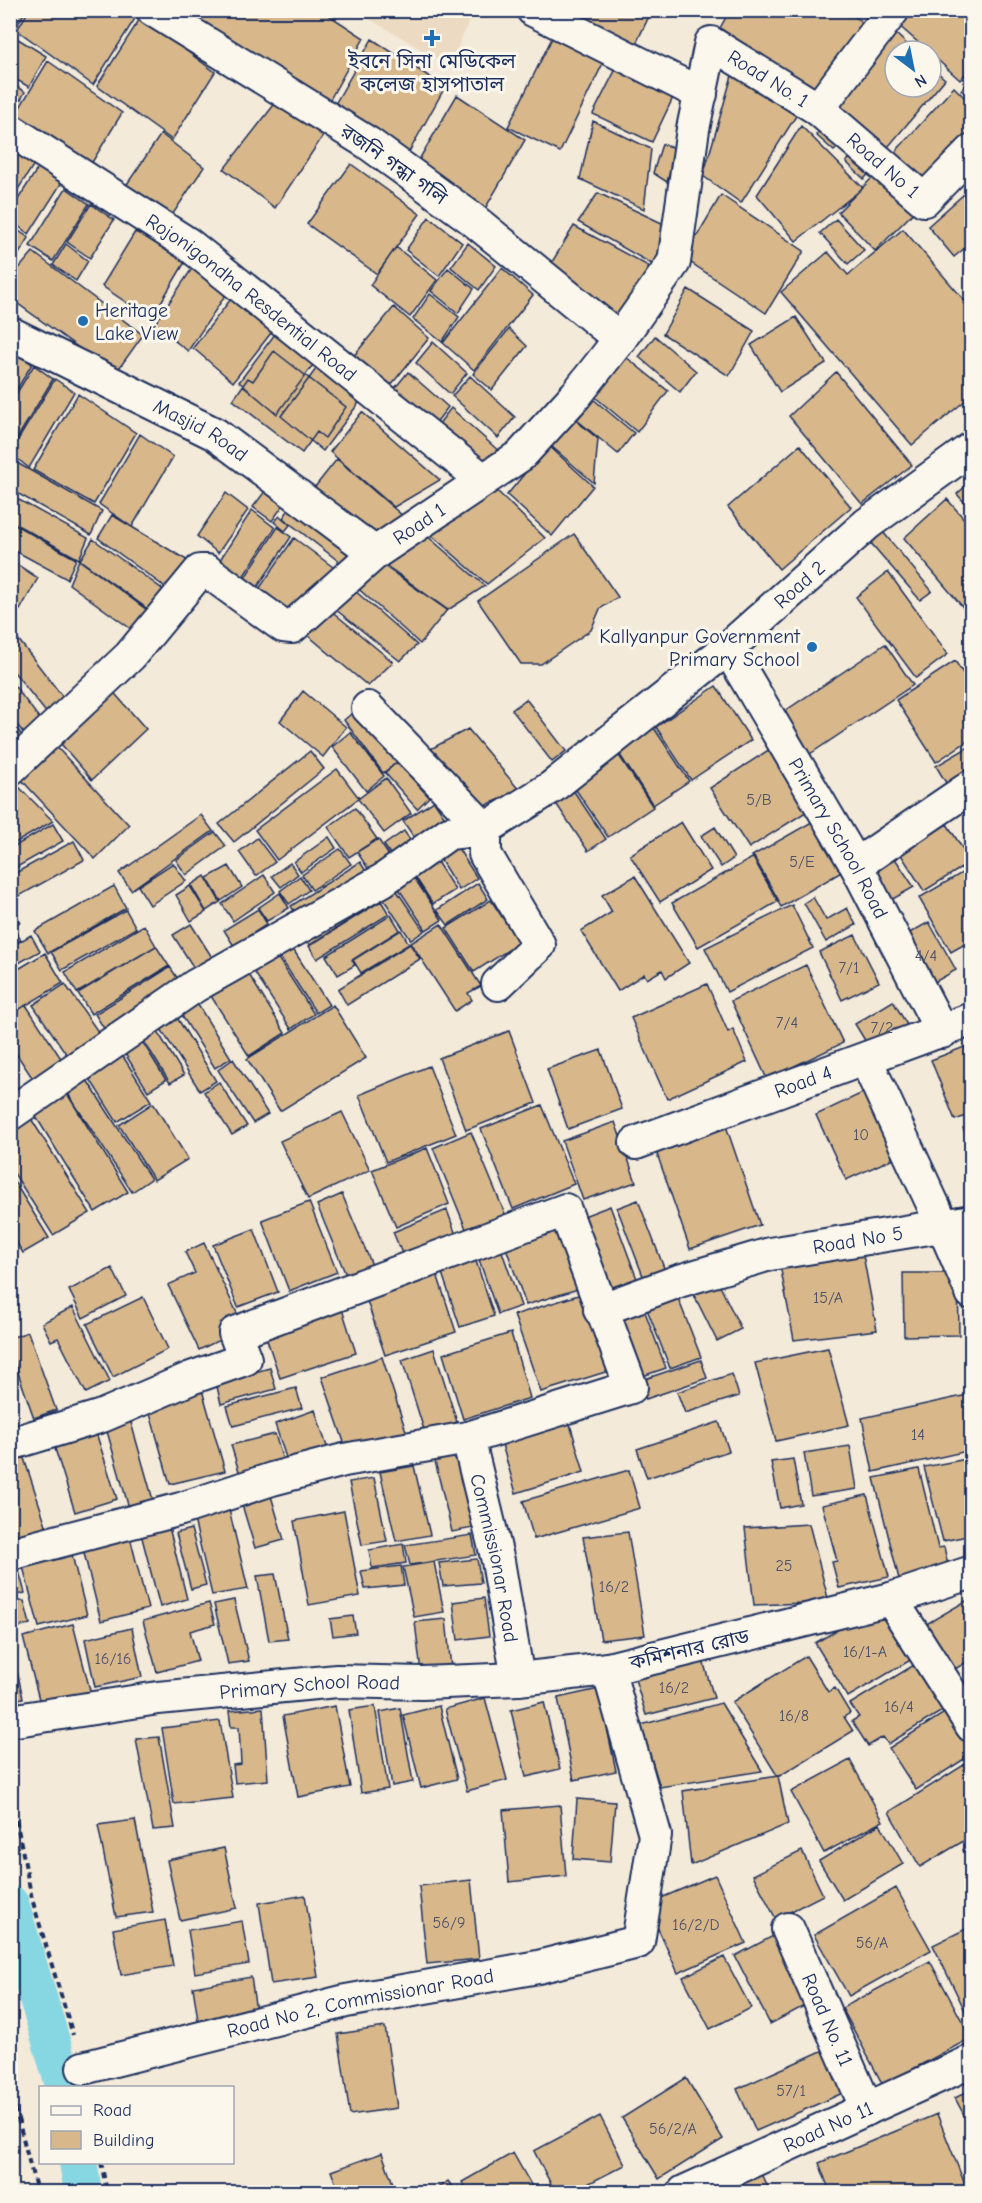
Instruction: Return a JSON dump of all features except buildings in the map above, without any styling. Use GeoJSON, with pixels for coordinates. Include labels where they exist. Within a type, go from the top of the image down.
{"type":"FeatureCollection","features":[{"type":"Feature","properties":{"kind":"street","name":"রজনি গন্ধা গলি"},"geometry":{"type":"LineString","coordinates":[[153,10],[368,143],[471,218],[620,339]]}},
{"type":"Feature","properties":{"kind":"street"},"geometry":{"type":"LineString","coordinates":[[533,10],[702,90]]}},
{"type":"Feature","properties":{"kind":"street","name":"Road No. 1"},"geometry":{"type":"LineString","coordinates":[[702,90],[711,43],[818,109],[893,10]]}},
{"type":"Feature","properties":{"kind":"street","name":"Road 1"},"geometry":{"type":"LineString","coordinates":[[10,769],[130,656],[200,571],[207,571],[283,626],[292,627],[375,553],[482,479],[521,455],[576,395],[620,339],[674,262],[693,129],[702,90]]}},
{"type":"Feature","properties":{"kind":"street","name":"Road No 1"},"geometry":{"type":"LineString","coordinates":[[818,109],[924,200],[972,151]]}},
{"type":"Feature","properties":{"kind":"street","name":"Rojonigondha Resdential Road"},"geometry":{"type":"LineString","coordinates":[[10,130],[188,244],[482,479]]}},
{"type":"Feature","properties":{"kind":"street","name":"Masjid Road"},"geometry":{"type":"LineString","coordinates":[[12,339],[215,434],[375,553]]}},
{"type":"Feature","properties":{"kind":"street","name":"Road 2"},"geometry":{"type":"LineString","coordinates":[[485,828],[552,787],[728,648],[867,524],[972,448]]}},
{"type":"Feature","properties":{"kind":"street","name":"Primary School Road"},"geometry":{"type":"LineString","coordinates":[[728,648],[856,865],[942,1032]]}},
{"type":"Feature","properties":{"kind":"street"},"geometry":{"type":"LineString","coordinates":[[368,708],[485,828],[485,855],[539,945],[498,984]]}},
{"type":"Feature","properties":{"kind":"street"},"geometry":{"type":"LineString","coordinates":[[856,865],[972,786]]}},
{"type":"Feature","properties":{"kind":"street"},"geometry":{"type":"LineString","coordinates":[[10,1114],[195,986],[382,880],[449,832],[485,828]]}},
{"type":"Feature","properties":{"kind":"street","name":"Road 4"},"geometry":{"type":"LineString","coordinates":[[636,1143],[942,1032],[972,1019]]}},
{"type":"Feature","properties":{"kind":"street"},"geometry":{"type":"LineString","coordinates":[[866,1060],[957,1223],[972,1293]]}},
{"type":"Feature","properties":{"kind":"street"},"geometry":{"type":"LineString","coordinates":[[10,1444],[102,1416],[191,1378],[245,1359],[235,1333],[565,1210],[600,1310],[631,1387],[468,1438],[344,1460],[272,1479],[181,1509],[10,1554]]}},
{"type":"Feature","properties":{"kind":"street","name":"Road No 5"},"geometry":{"type":"LineString","coordinates":[[600,1310],[679,1281],[770,1254],[957,1223]]}},
{"type":"Feature","properties":{"kind":"street","name":"Commissionar Road"},"geometry":{"type":"LineString","coordinates":[[468,1438],[498,1561],[518,1679]]}},
{"type":"Feature","properties":{"kind":"street","name":"কমিশনার রোড"},"geometry":{"type":"LineString","coordinates":[[638,1942],[655,1835],[635,1773],[608,1669],[891,1599],[972,1572]]}},
{"type":"Feature","properties":{"kind":"street"},"geometry":{"type":"LineString","coordinates":[[891,1599],[972,1726]]}},
{"type":"Feature","properties":{"kind":"street","name":"Primary School Road"},"geometry":{"type":"LineString","coordinates":[[10,1721],[158,1698],[337,1681],[422,1683],[518,1679],[608,1669]]}},
{"type":"Feature","properties":{"kind":"street","name":"Road No. 11"},"geometry":{"type":"LineString","coordinates":[[788,1929],[867,2109]]}},
{"type":"Feature","properties":{"kind":"street","name":"Road No 2, Commissionar Road"},"geometry":{"type":"LineString","coordinates":[[83,2068],[346,2001],[538,1967],[638,1942]]}},
{"type":"Feature","properties":{"kind":"street","name":"Road No 11"},"geometry":{"type":"LineString","coordinates":[[684,2193],[972,2061]]}},
{"type":"Feature","properties":{"kind":"path"},"geometry":{"type":"LineString","coordinates":[[10,1789],[32,1899],[83,2068]]}},
{"type":"Feature","properties":{"kind":"path"},"geometry":{"type":"LineString","coordinates":[[10,2088],[37,2193]]}},
{"type":"Feature","properties":{"kind":"path"},"geometry":{"type":"LineString","coordinates":[[101,2164],[107,2193]]}},
{"type":"Feature","properties":{"kind":"shaded area","name":"ইবনে সিনা মেডিকেল কলেজ হাসপাতাল"},"geometry":{"type":"Polygon","coordinates":[[[356,11],[473,11],[450,66],[356,11]]]}},
{"type":"Feature","properties":{"kind":"waterway"},"geometry":{"type":"LineString","coordinates":[[10,1904],[64,2086]]}},
{"type":"Feature","properties":{"kind":"waterway"},"geometry":{"type":"LineString","coordinates":[[78,2164],[83,2192]]}},
{"type":"Feature","properties":{"kind":"place","name":"ইবনে সিনা মেডিকেল কলেজ হাসপাতাল"},"geometry":{"type":"Point","coordinates":[432,38]}},
{"type":"Feature","properties":{"kind":"place","name":"Heritage Lake View"},"geometry":{"type":"Point","coordinates":[83,321]}},
{"type":"Feature","properties":{"kind":"place","name":"Kallyanpur Government Primary School"},"geometry":{"type":"Point","coordinates":[812,647]}}]}
